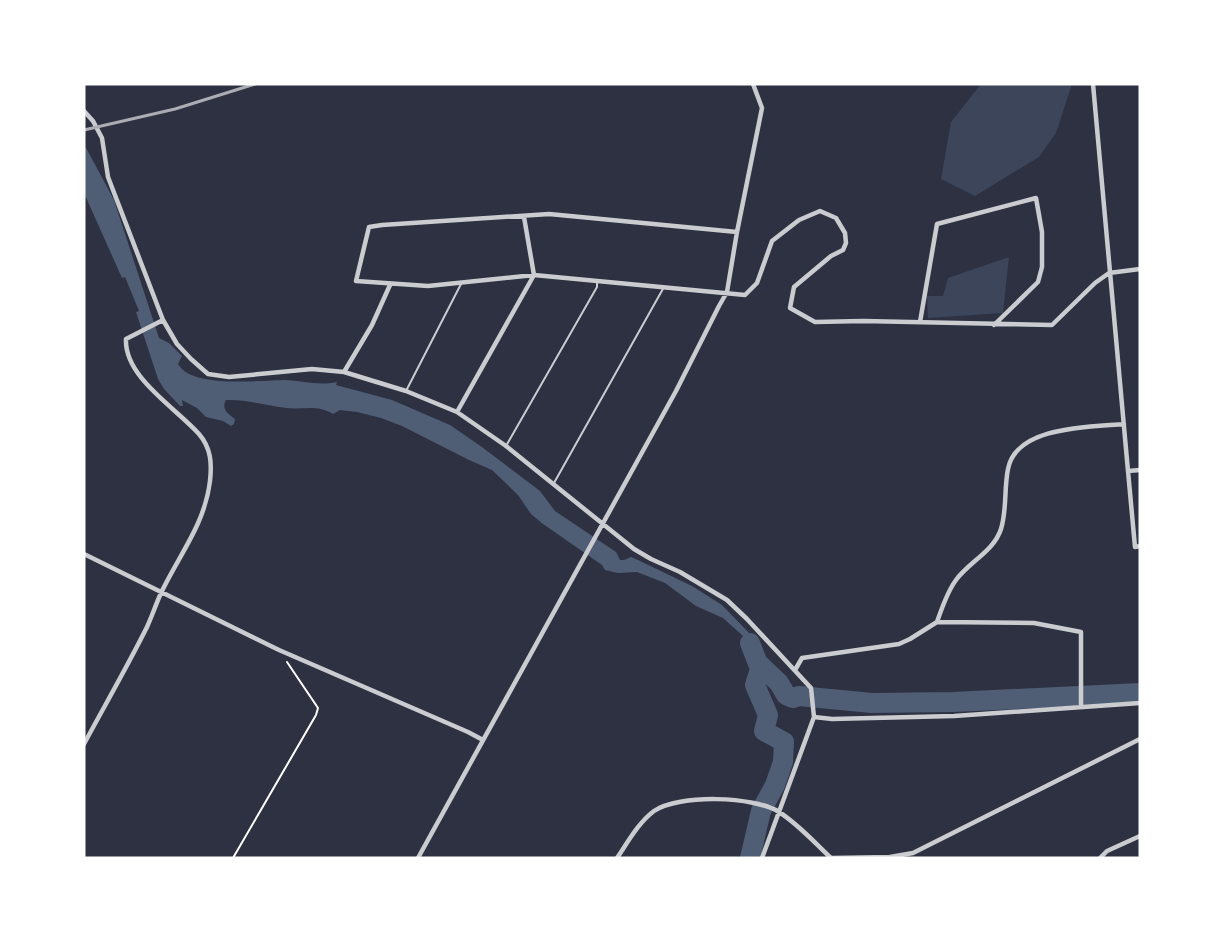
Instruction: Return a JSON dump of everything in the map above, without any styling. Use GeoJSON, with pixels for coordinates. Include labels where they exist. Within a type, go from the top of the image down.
{"type":"FeatureCollection","features":[{"type":"Feature","properties":{"kind":"street"},"geometry":{"type":"LineString","coordinates":[[418,858],[676,391],[727,292],[762,108],[753,84]]}},
{"type":"Feature","properties":{"kind":"street"},"geometry":{"type":"LineString","coordinates":[[1093,84],[1135,547],[1140,546]]}},
{"type":"Feature","properties":{"kind":"street"},"geometry":{"type":"LineString","coordinates":[[84,111],[93,121],[102,138],[108,177],[163,320],[177,344],[207,374],[229,378],[312,369],[344,372],[406,391],[457,412],[506,446],[634,549],[706,586],[727,600],[795,670],[811,688],[814,717],[762,858]]}},
{"type":"Feature","properties":{"kind":"street"},"geometry":{"type":"LineString","coordinates":[[920,322],[937,224],[1036,198],[1042,232],[1042,267],[1038,282],[994,325]]}},
{"type":"Feature","properties":{"kind":"street"},"geometry":{"type":"LineString","coordinates":[[737,232],[549,214],[369,227],[356,281],[428,286],[534,275],[745,295],[757,284],[772,241],[798,220],[820,211],[836,218],[845,234],[846,243],[843,250],[831,255],[794,287],[790,308],[815,322],[1052,325],[1095,283],[1109,273],[1140,269]]}},
{"type":"Feature","properties":{"kind":"street"},"geometry":{"type":"LineString","coordinates":[[457,412],[534,275],[524,217]]}},
{"type":"Feature","properties":{"kind":"street"},"geometry":{"type":"LineString","coordinates":[[344,372],[372,325],[390,285]]}},
{"type":"Feature","properties":{"kind":"street"},"geometry":{"type":"LineString","coordinates":[[84,744],[147,626],[161,593],[193,537],[204,510],[212,463],[208,450],[200,435],[148,386],[133,365],[125,348],[126,339],[163,320]]}},
{"type":"Feature","properties":{"kind":"street"},"geometry":{"type":"LineString","coordinates":[[937,622],[956,580],[992,545],[1001,529],[1008,466],[1016,451],[1032,439],[1060,430],[1124,424]]}},
{"type":"Feature","properties":{"kind":"street"},"geometry":{"type":"LineString","coordinates":[[1128,471],[1140,470]]}},
{"type":"Feature","properties":{"kind":"street"},"geometry":{"type":"LineString","coordinates":[[84,554],[279,650],[483,740]]}},
{"type":"Feature","properties":{"kind":"street"},"geometry":{"type":"LineString","coordinates":[[795,670],[801,658],[899,644],[937,622],[1034,623],[1081,632],[1081,705]]}},
{"type":"Feature","properties":{"kind":"street"},"geometry":{"type":"LineString","coordinates":[[814,717],[954,716],[1081,705],[1140,703]]}},
{"type":"Feature","properties":{"kind":"street"},"geometry":{"type":"LineString","coordinates":[[617,858],[645,818],[657,809],[689,800],[738,799],[778,811],[831,858],[890,857],[913,853],[1140,739]]}},
{"type":"Feature","properties":{"kind":"street"},"geometry":{"type":"LineString","coordinates":[[1100,858],[1107,851],[1140,836]]}},
{"type":"Feature","properties":{"kind":"lane"},"geometry":{"type":"LineString","coordinates":[[506,446],[597,287],[597,280]]}},
{"type":"Feature","properties":{"kind":"lane"},"geometry":{"type":"LineString","coordinates":[[406,391],[462,282]]}},
{"type":"Feature","properties":{"kind":"lane"},"geometry":{"type":"LineString","coordinates":[[552,485],[664,287]]}},
{"type":"Feature","properties":{"kind":"path"},"geometry":{"type":"LineString","coordinates":[[233,858],[318,708],[279,650]]}},
{"type":"Feature","properties":{"kind":"shaded area"},"geometry":{"type":"Polygon","coordinates":[[[981,84],[1072,84],[1056,133],[1039,157],[975,196],[941,179],[951,122],[981,84]]]}},
{"type":"Feature","properties":{"kind":"shaded area"},"geometry":{"type":"Polygon","coordinates":[[[84,144],[114,200],[159,338],[169,343],[182,356],[178,364],[186,372],[212,380],[337,382],[336,385],[392,400],[450,425],[540,491],[555,511],[616,552],[620,560],[631,557],[638,560],[692,586],[722,605],[751,635],[764,666],[756,670],[754,659],[747,650],[743,636],[723,618],[696,606],[665,583],[637,572],[618,573],[605,570],[602,565],[531,514],[518,495],[492,470],[402,426],[357,412],[340,410],[333,414],[316,408],[287,408],[226,400],[225,409],[235,419],[231,426],[223,421],[206,417],[197,408],[182,400],[183,406],[180,406],[158,379],[136,312],[139,311],[84,193],[84,144]]]}},
{"type":"Feature","properties":{"kind":"shaded area"},"geometry":{"type":"Polygon","coordinates":[[[1009,257],[1003,313],[928,318],[927,296],[943,296],[948,278],[1009,257]]]}},
{"type":"Feature","properties":{"kind":"waterway"},"geometry":{"type":"LineString","coordinates":[[750,643],[760,669],[755,685],[768,715],[764,731],[784,742],[783,762],[775,785],[761,811],[750,858]]}},
{"type":"Feature","properties":{"kind":"waterway"},"geometry":{"type":"LineString","coordinates":[[759,664],[779,683],[786,695],[793,698],[799,696],[872,703],[953,702],[1140,693]]}},
{"type":"Feature","properties":{"kind":"railway"},"geometry":{"type":"LineString","coordinates":[[84,130],[175,109],[255,84]]}}]}
